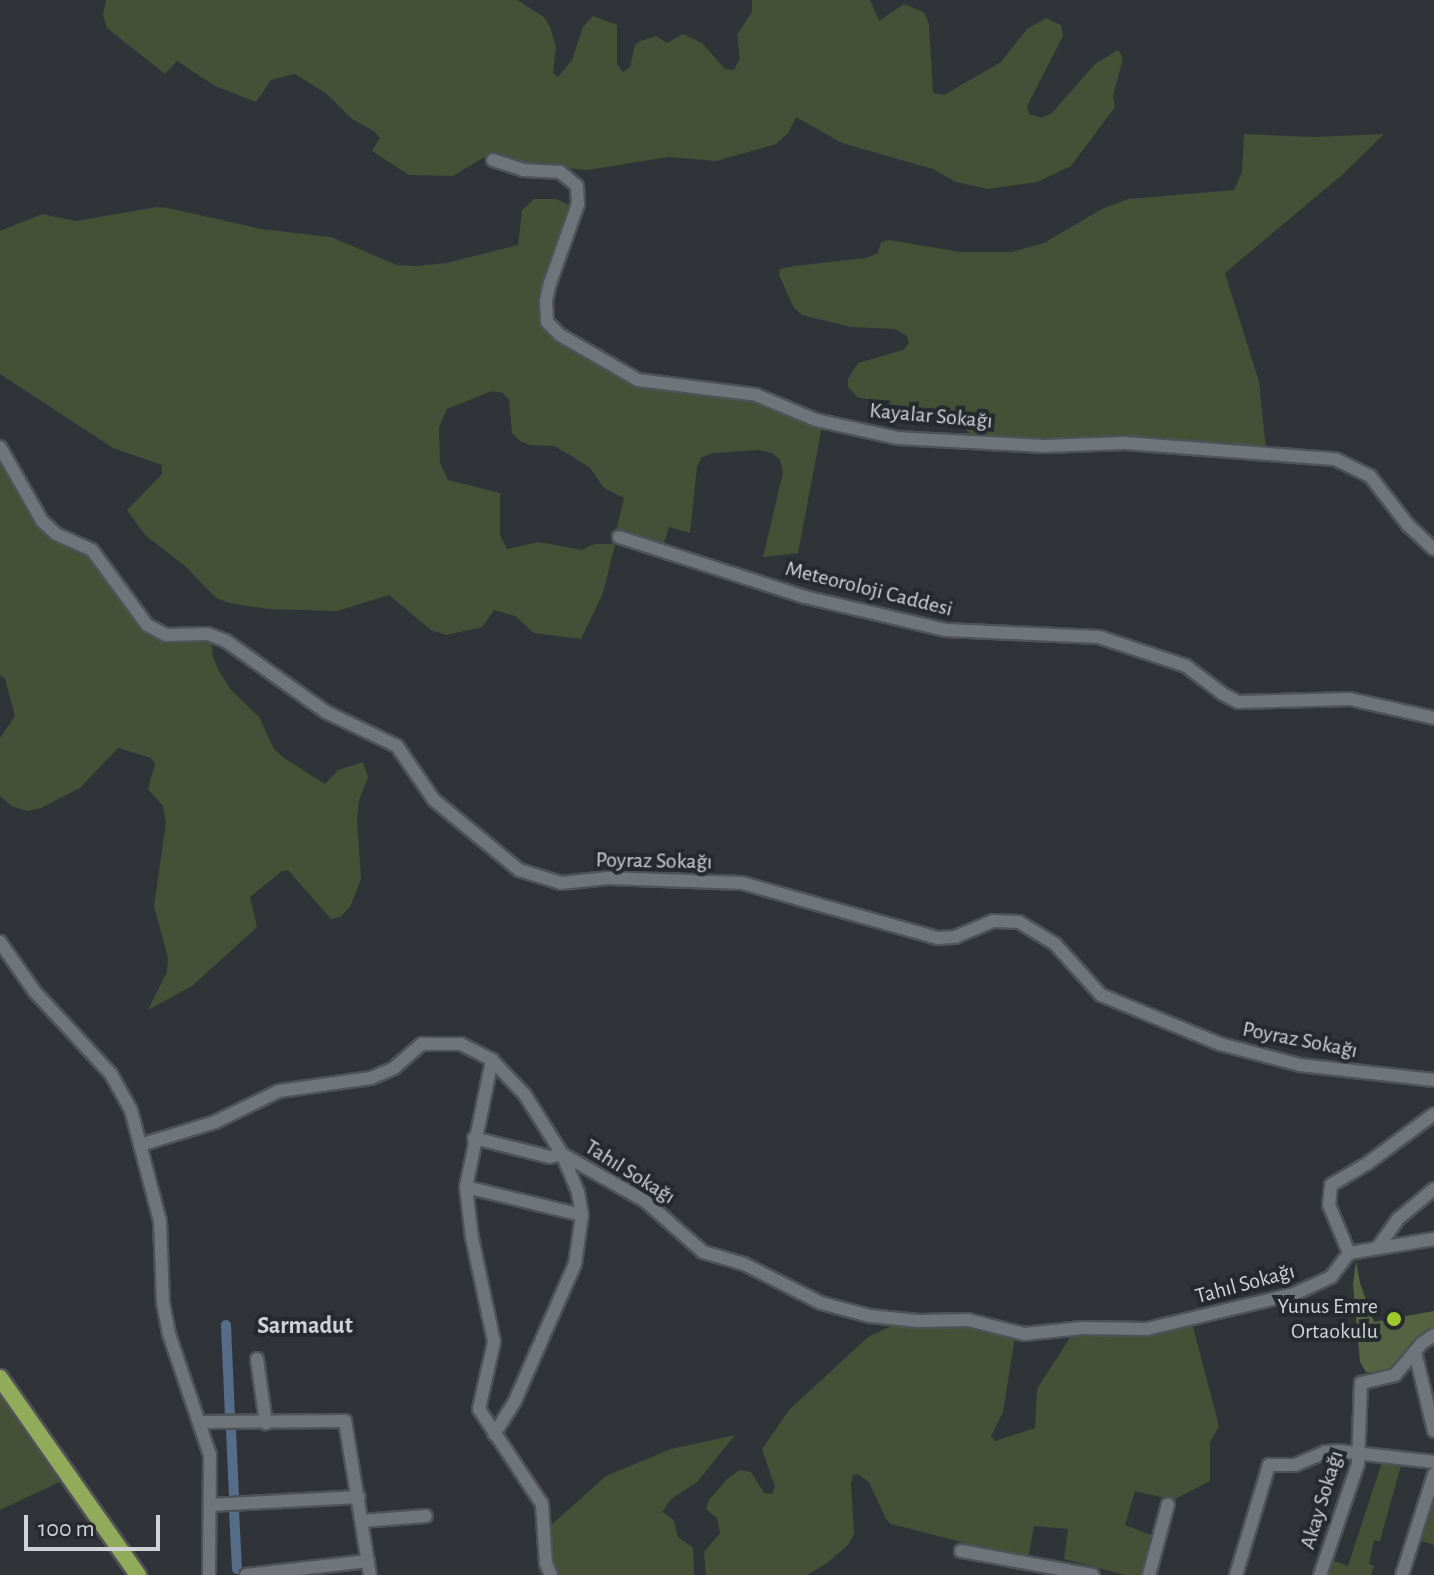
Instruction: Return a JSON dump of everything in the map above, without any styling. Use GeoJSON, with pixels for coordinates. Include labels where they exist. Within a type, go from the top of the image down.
{"type":"FeatureCollection","features":[{"type":"Feature","properties":{"kind":"main road"},"geometry":{"type":"LineString","coordinates":[[0,1378],[138,1575]]}},
{"type":"Feature","properties":{"kind":"street","name":"Kayalar Sokağı"},"geometry":{"type":"LineString","coordinates":[[493,160],[523,170],[560,172],[577,186],[578,204],[546,301],[547,322],[560,335],[638,380],[756,395],[816,420],[897,438],[1044,446],[1125,443],[1335,459],[1370,476],[1408,525],[1434,549]]}},
{"type":"Feature","properties":{"kind":"street","name":"Poyraz Sokağı"},"geometry":{"type":"LineString","coordinates":[[0,447],[42,521],[56,534],[92,550],[147,625],[166,635],[215,635],[326,712],[387,739],[403,752],[434,800],[519,870],[561,883],[608,878],[742,883],[938,938],[955,937],[993,921],[1019,922],[1055,944],[1101,995],[1220,1044],[1300,1065],[1434,1080]]}},
{"type":"Feature","properties":{"kind":"street","name":"Meteoroloji Caddesi"},"geometry":{"type":"LineString","coordinates":[[619,537],[805,597],[932,627],[962,632],[1099,637],[1174,660],[1238,702],[1350,699],[1434,718]]}},
{"type":"Feature","properties":{"kind":"street"},"geometry":{"type":"LineString","coordinates":[[0,942],[35,992],[116,1081],[127,1098],[160,1221],[163,1303],[169,1334],[210,1455],[209,1575]]}},
{"type":"Feature","properties":{"kind":"street"},"geometry":{"type":"LineString","coordinates":[[140,1145],[215,1122],[279,1091],[371,1078],[394,1068],[422,1044],[461,1044],[492,1060],[466,1187],[472,1238],[494,1342],[479,1409],[542,1504],[546,1564],[551,1575]]}},
{"type":"Feature","properties":{"kind":"street","name":"Tahıl Sokağı"},"geometry":{"type":"LineString","coordinates":[[492,1060],[525,1095],[562,1154],[645,1201],[703,1252],[744,1264],[821,1303],[870,1316],[918,1321],[968,1320],[1024,1334],[1082,1328],[1137,1330],[1294,1294],[1331,1277],[1349,1253]]}},
{"type":"Feature","properties":{"kind":"street"},"geometry":{"type":"LineString","coordinates":[[1434,1114],[1368,1163],[1331,1185],[1329,1205],[1349,1253],[1434,1239]]}},
{"type":"Feature","properties":{"kind":"street"},"geometry":{"type":"LineString","coordinates":[[474,1138],[550,1157],[562,1154],[578,1192],[582,1215],[575,1264],[515,1401],[494,1434]]}},
{"type":"Feature","properties":{"kind":"street"},"geometry":{"type":"LineString","coordinates":[[466,1187],[582,1215]]}},
{"type":"Feature","properties":{"kind":"street"},"geometry":{"type":"LineString","coordinates":[[1379,1246],[1398,1219],[1434,1189]]}},
{"type":"Feature","properties":{"kind":"street","name":"Akay Sokağı"},"geometry":{"type":"LineString","coordinates":[[1320,1575],[1359,1453],[1361,1383],[1395,1375],[1434,1335]]}},
{"type":"Feature","properties":{"kind":"street"},"geometry":{"type":"LineString","coordinates":[[1415,1352],[1434,1431]]}},
{"type":"Feature","properties":{"kind":"street"},"geometry":{"type":"LineString","coordinates":[[257,1359],[266,1423]]}},
{"type":"Feature","properties":{"kind":"street"},"geometry":{"type":"LineString","coordinates":[[201,1422],[345,1421],[370,1575]]}},
{"type":"Feature","properties":{"kind":"street"},"geometry":{"type":"LineString","coordinates":[[1236,1575],[1269,1465],[1295,1465],[1325,1452],[1434,1462]]}},
{"type":"Feature","properties":{"kind":"street"},"geometry":{"type":"LineString","coordinates":[[1402,1575],[1434,1474]]}},
{"type":"Feature","properties":{"kind":"street"},"geometry":{"type":"LineString","coordinates":[[210,1505],[359,1497]]}},
{"type":"Feature","properties":{"kind":"street"},"geometry":{"type":"LineString","coordinates":[[1149,1575],[1168,1504]]}},
{"type":"Feature","properties":{"kind":"street"},"geometry":{"type":"LineString","coordinates":[[362,1521],[426,1516]]}},
{"type":"Feature","properties":{"kind":"street"},"geometry":{"type":"LineString","coordinates":[[961,1551],[1093,1575]]}},
{"type":"Feature","properties":{"kind":"street"},"geometry":{"type":"LineString","coordinates":[[246,1575],[368,1561]]}},
{"type":"Feature","properties":{"kind":"green space"},"geometry":{"type":"Polygon","coordinates":[[[106,0],[517,0],[544,17],[550,27],[556,47],[553,73],[558,77],[572,60],[583,27],[593,16],[617,25],[617,64],[623,72],[630,67],[635,45],[640,41],[656,36],[667,43],[683,34],[702,43],[725,69],[734,70],[740,58],[737,35],[752,12],[752,0],[870,0],[879,21],[904,4],[924,12],[929,24],[933,93],[944,95],[1001,62],[1027,29],[1046,18],[1061,25],[1063,36],[1027,106],[1029,114],[1042,118],[1052,113],[1095,64],[1118,50],[1123,58],[1113,96],[1115,107],[1071,166],[1037,182],[988,189],[956,182],[933,169],[842,143],[796,117],[788,133],[776,144],[716,161],[669,157],[587,170],[521,164],[486,156],[453,176],[409,175],[372,151],[380,138],[374,131],[352,119],[327,94],[295,74],[271,80],[256,102],[215,86],[177,61],[165,74],[107,28],[103,15],[106,0]]]}},
{"type":"Feature","properties":{"kind":"green space"},"geometry":{"type":"Polygon","coordinates":[[[1244,134],[1313,137],[1384,134],[1343,174],[1225,273],[1259,382],[1266,449],[1119,438],[972,438],[966,429],[914,409],[857,397],[848,387],[848,379],[858,363],[903,350],[909,343],[907,336],[895,329],[851,327],[802,315],[794,308],[779,275],[780,269],[794,266],[866,258],[878,253],[881,242],[889,240],[960,252],[1011,252],[1044,243],[1102,209],[1128,199],[1234,190],[1242,172],[1244,134]]]}},
{"type":"Feature","properties":{"kind":"green space"},"geometry":{"type":"Polygon","coordinates":[[[534,199],[556,199],[574,207],[546,326],[646,388],[695,390],[771,404],[822,426],[798,553],[763,557],[783,473],[780,460],[772,453],[759,450],[713,453],[701,458],[697,467],[690,533],[669,527],[662,549],[616,532],[624,498],[604,488],[590,468],[554,446],[530,445],[520,441],[512,433],[509,400],[503,393],[492,391],[447,409],[439,427],[440,463],[448,480],[500,493],[500,535],[507,549],[539,542],[582,550],[595,544],[615,544],[603,593],[581,639],[534,633],[515,616],[494,610],[482,627],[446,635],[431,630],[389,595],[337,611],[268,609],[229,603],[216,598],[185,566],[145,535],[127,510],[162,474],[162,465],[113,448],[0,374],[0,231],[42,214],[76,221],[157,207],[168,208],[261,229],[331,237],[397,265],[416,266],[446,263],[518,245],[522,210],[534,199]]]}},
{"type":"Feature","properties":{"kind":"green space"},"geometry":{"type":"Polygon","coordinates":[[[0,460],[40,529],[91,555],[144,629],[211,639],[213,657],[219,671],[231,690],[259,717],[274,749],[284,758],[325,784],[338,770],[363,762],[368,777],[359,800],[357,818],[361,879],[350,907],[340,917],[331,919],[288,870],[282,871],[250,897],[257,927],[192,986],[148,1010],[167,972],[168,958],[154,906],[166,823],[163,806],[148,789],[155,764],[151,758],[118,748],[80,788],[41,808],[27,811],[12,806],[0,796],[0,738],[15,716],[5,679],[0,675],[0,460]]]}},
{"type":"Feature","properties":{"kind":"green space"},"geometry":{"type":"Polygon","coordinates":[[[1356,1261],[1374,1322],[1434,1311],[1434,1330],[1386,1373],[1366,1372],[1360,1362],[1353,1284],[1356,1261]]]}},
{"type":"Feature","properties":{"kind":"green space"},"geometry":{"type":"Polygon","coordinates":[[[1192,1323],[1219,1426],[1210,1442],[1210,1481],[1173,1500],[1135,1491],[1125,1525],[1151,1535],[1141,1575],[1125,1575],[1064,1559],[1068,1529],[1034,1526],[1028,1559],[891,1524],[869,1482],[858,1474],[853,1475],[851,1484],[854,1534],[848,1545],[827,1563],[807,1575],[706,1575],[704,1552],[720,1533],[717,1518],[706,1509],[709,1500],[727,1479],[740,1470],[751,1472],[764,1493],[772,1494],[775,1487],[762,1449],[789,1410],[868,1337],[895,1324],[969,1324],[1015,1337],[1003,1412],[991,1436],[995,1441],[1035,1428],[1037,1389],[1073,1333],[1139,1336],[1192,1323]]]}},
{"type":"Feature","properties":{"kind":"green space"},"geometry":{"type":"Polygon","coordinates":[[[0,1389],[66,1479],[0,1510],[0,1389]]]}},
{"type":"Feature","properties":{"kind":"green space"},"geometry":{"type":"Polygon","coordinates":[[[735,1435],[697,1482],[671,1499],[662,1512],[673,1519],[678,1537],[693,1548],[694,1575],[554,1575],[550,1567],[549,1527],[606,1476],[671,1449],[735,1435]]]}},
{"type":"Feature","properties":{"kind":"green space"},"geometry":{"type":"Polygon","coordinates":[[[1382,1462],[1401,1465],[1380,1541],[1374,1540],[1369,1564],[1374,1566],[1371,1575],[1326,1575],[1331,1560],[1348,1566],[1382,1462]]]}},
{"type":"Feature","properties":{"kind":"green space"},"geometry":{"type":"Polygon","coordinates":[[[1434,1496],[1434,1545],[1421,1541],[1434,1496]]]}},
{"type":"Feature","properties":{"kind":"waterway"},"geometry":{"type":"LineString","coordinates":[[226,1325],[230,1415]]}},
{"type":"Feature","properties":{"kind":"waterway"},"geometry":{"type":"LineString","coordinates":[[231,1430],[234,1496]]}},
{"type":"Feature","properties":{"kind":"waterway"},"geometry":{"type":"LineString","coordinates":[[234,1511],[237,1569]]}},
{"type":"Feature","properties":{"kind":"place","name":"Yunus Emre Ortaokulu"},"geometry":{"type":"Point","coordinates":[1394,1319]}},
{"type":"Feature","properties":{"kind":"district","name":"Sarmadut"},"geometry":{"type":"Point","coordinates":[305,1327]}}]}
